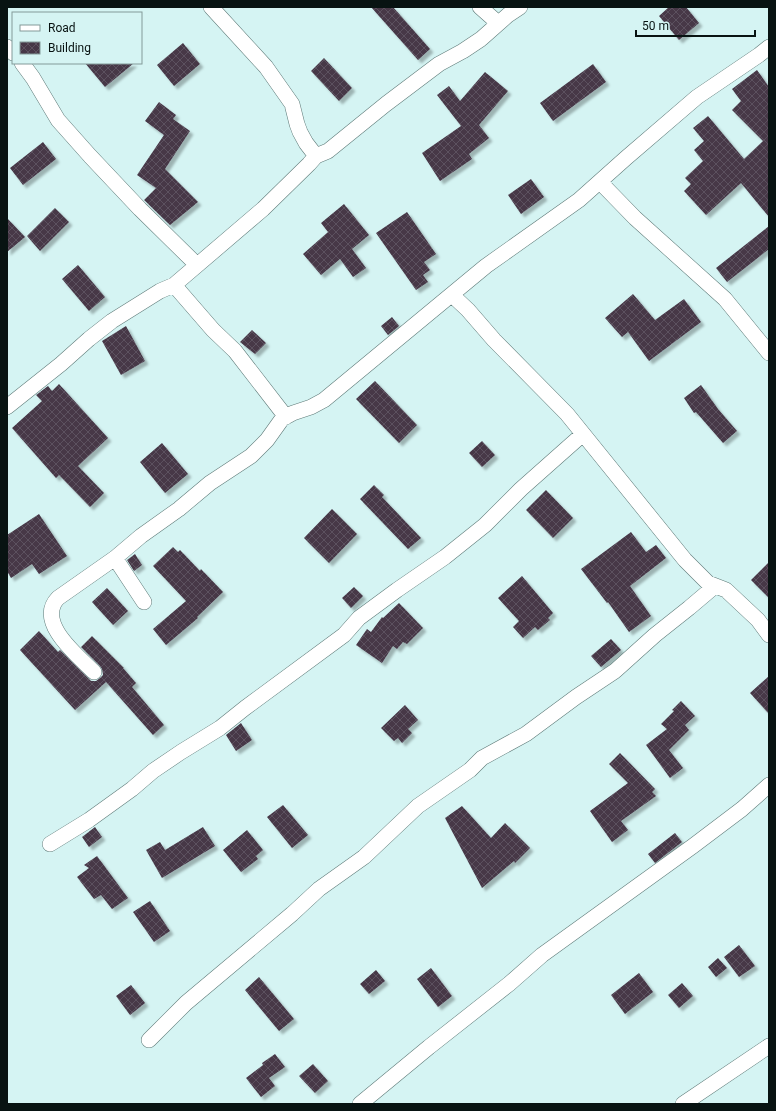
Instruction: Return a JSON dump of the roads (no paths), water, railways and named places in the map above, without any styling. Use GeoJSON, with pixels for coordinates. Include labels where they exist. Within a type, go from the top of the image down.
{"type":"FeatureCollection","features":[{"type":"Feature","properties":{"kind":"street"},"geometry":{"type":"LineString","coordinates":[[211,7],[266,67],[292,104],[300,132],[316,156]]}},
{"type":"Feature","properties":{"kind":"street"},"geometry":{"type":"LineString","coordinates":[[480,7],[498,24]]}},
{"type":"Feature","properties":{"kind":"street"},"geometry":{"type":"LineString","coordinates":[[7,407],[106,326],[160,291],[174,285],[263,209],[316,156],[328,151],[386,104],[440,64],[463,52],[481,39],[520,7]]}},
{"type":"Feature","properties":{"kind":"street"},"geometry":{"type":"LineString","coordinates":[[94,672],[64,642],[51,618],[53,603],[58,598],[115,558],[210,483],[251,456],[267,440],[286,417],[292,413],[311,407],[324,400],[486,266],[579,200],[697,97],[766,56]]}},
{"type":"Feature","properties":{"kind":"street"},"geometry":{"type":"LineString","coordinates":[[23,64],[33,78],[58,120],[135,203],[198,265]]}},
{"type":"Feature","properties":{"kind":"street"},"geometry":{"type":"LineString","coordinates":[[600,182],[635,218],[725,299],[769,353]]}},
{"type":"Feature","properties":{"kind":"street"},"geometry":{"type":"LineString","coordinates":[[174,285],[213,330],[235,351],[286,417]]}},
{"type":"Feature","properties":{"kind":"street"},"geometry":{"type":"LineString","coordinates":[[452,295],[567,414],[685,560],[708,583],[726,590],[758,620],[769,635]]}},
{"type":"Feature","properties":{"kind":"street"},"geometry":{"type":"LineString","coordinates":[[50,844],[89,820],[132,789],[153,771],[220,728],[344,635],[359,618],[445,557],[484,525],[521,489],[583,434]]}},
{"type":"Feature","properties":{"kind":"street"},"geometry":{"type":"LineString","coordinates":[[115,558],[144,602]]}},
{"type":"Feature","properties":{"kind":"street"},"geometry":{"type":"LineString","coordinates":[[149,1040],[186,1003],[292,914],[319,889],[364,857],[418,806],[470,770],[482,758],[526,734],[576,697],[615,671],[655,635],[715,586]]}},
{"type":"Feature","properties":{"kind":"street"},"geometry":{"type":"LineString","coordinates":[[360,1104],[509,984],[542,955],[693,846],[742,809],[769,785]]}},
{"type":"Feature","properties":{"kind":"street"},"geometry":{"type":"LineString","coordinates":[[691,1102],[769,1046]]}}]}
